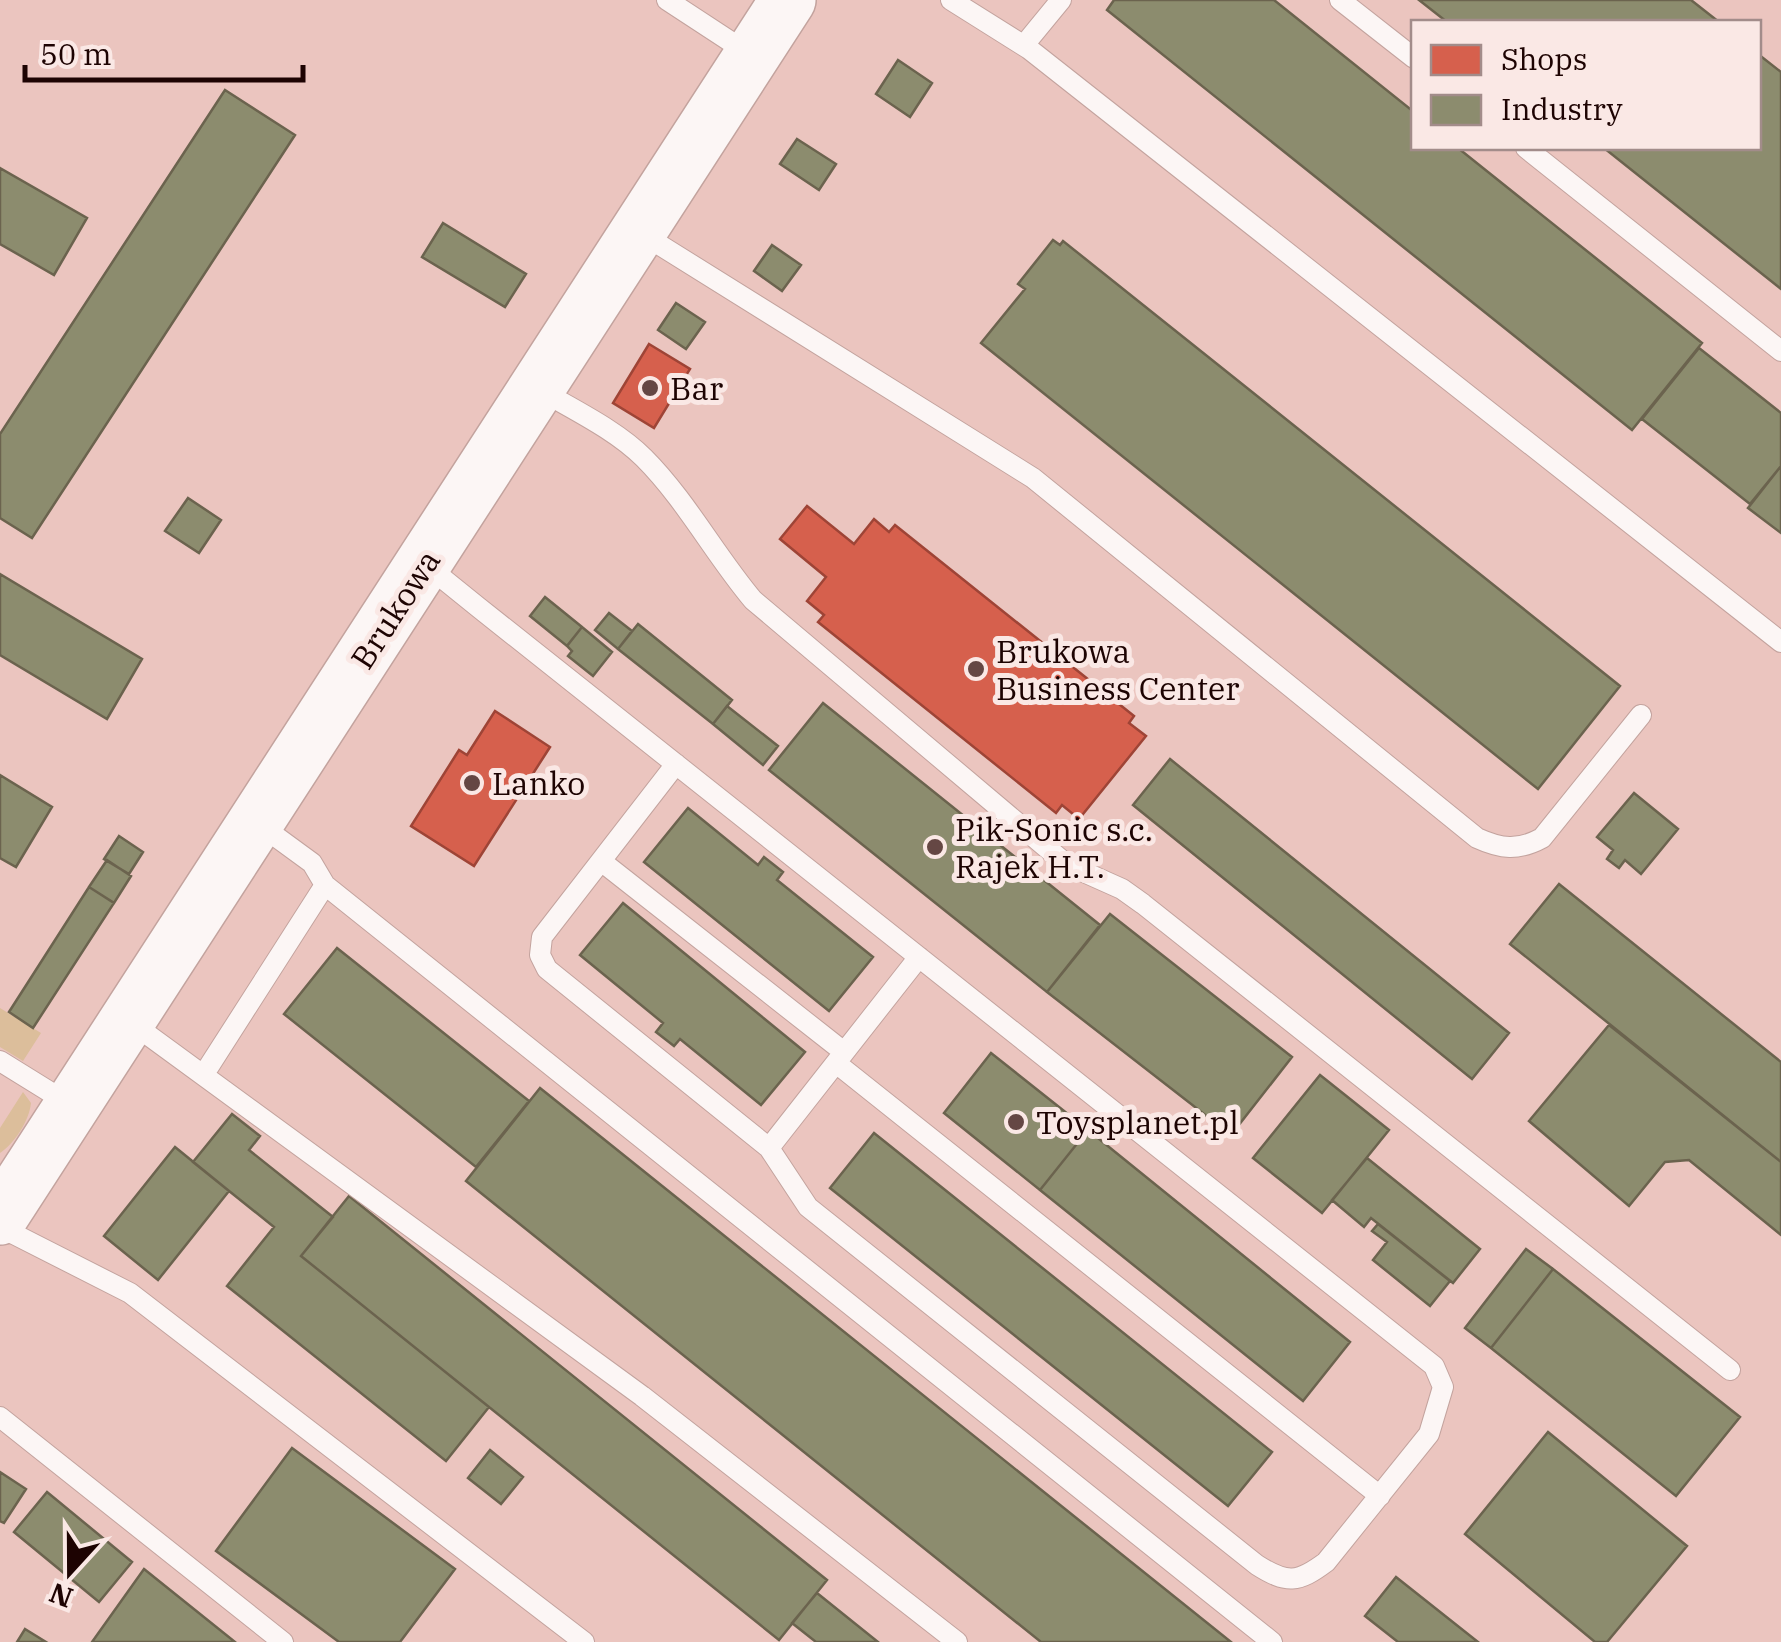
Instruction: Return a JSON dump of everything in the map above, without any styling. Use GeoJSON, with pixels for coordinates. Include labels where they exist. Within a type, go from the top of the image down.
{"type":"FeatureCollection","features":[{"type":"Feature","properties":{"kind":"street","name":"Brukowa"},"geometry":{"type":"LineString","coordinates":[[0,1217],[788,0]]}},
{"type":"Feature","properties":{"kind":"lane"},"geometry":{"type":"LineString","coordinates":[[667,0],[752,56]]}},
{"type":"Feature","properties":{"kind":"lane"},"geometry":{"type":"LineString","coordinates":[[951,0],[1024,46],[1781,642]]}},
{"type":"Feature","properties":{"kind":"lane"},"geometry":{"type":"LineString","coordinates":[[1024,46],[1060,0]]}},
{"type":"Feature","properties":{"kind":"lane"},"geometry":{"type":"LineString","coordinates":[[1340,0],[1411,56]]}},
{"type":"Feature","properties":{"kind":"lane"},"geometry":{"type":"LineString","coordinates":[[1529,150],[1781,351]]}},
{"type":"Feature","properties":{"kind":"lane"},"geometry":{"type":"LineString","coordinates":[[640,232],[1034,478],[1476,838],[1498,848],[1524,848],[1542,838],[1641,716]]}},
{"type":"Feature","properties":{"kind":"lane"},"geometry":{"type":"LineString","coordinates":[[538,389],[641,455],[666,482],[753,600],[1066,864],[1122,888],[1730,1370]]}},
{"type":"Feature","properties":{"kind":"lane"},"geometry":{"type":"LineString","coordinates":[[424,564],[676,764],[1434,1366],[1443,1387],[1429,1434],[1326,1562],[1305,1577],[1278,1579],[1241,1553],[808,1207],[768,1148],[547,969],[540,956],[542,937],[676,764]]}},
{"type":"Feature","properties":{"kind":"lane"},"geometry":{"type":"LineString","coordinates":[[256,822],[312,863],[325,885],[1272,1642]]}},
{"type":"Feature","properties":{"kind":"lane"},"geometry":{"type":"LineString","coordinates":[[601,861],[1380,1496]]}},
{"type":"Feature","properties":{"kind":"lane"},"geometry":{"type":"LineString","coordinates":[[204,1074],[325,885]]}},
{"type":"Feature","properties":{"kind":"lane"},"geometry":{"type":"LineString","coordinates":[[768,1148],[919,957]]}},
{"type":"Feature","properties":{"kind":"lane"},"geometry":{"type":"LineString","coordinates":[[128,1020],[642,1396],[957,1642]]}},
{"type":"Feature","properties":{"kind":"lane"},"geometry":{"type":"LineString","coordinates":[[0,1062],[72,1105]]}},
{"type":"Feature","properties":{"kind":"lane"},"geometry":{"type":"LineString","coordinates":[[0,1227],[130,1293],[584,1642]]}},
{"type":"Feature","properties":{"kind":"lane"},"geometry":{"type":"LineString","coordinates":[[0,1416],[283,1642]]}},
{"type":"Feature","properties":{"kind":"shaded area"},"geometry":{"type":"Polygon","coordinates":[[[0,1008],[41,1033],[23,1061],[0,1047],[0,1008]]]}},
{"type":"Feature","properties":{"kind":"shaded area"},"geometry":{"type":"Polygon","coordinates":[[[23,1092],[31,1103],[27,1117],[16,1138],[0,1153],[0,1128],[23,1092]]]}},
{"type":"Feature","properties":{"kind":"building: Shops","name":"Bar"},"geometry":{"type":"Polygon","coordinates":[[[649,344],[690,369],[654,428],[613,403],[649,344]]]}},
{"type":"Feature","properties":{"kind":"building: Shops","name":"Brukowa Business Center"},"geometry":{"type":"Polygon","coordinates":[[[807,506],[854,544],[874,519],[889,532],[895,525],[1134,716],[1129,723],[1146,736],[1079,819],[1062,805],[1056,813],[818,622],[824,615],[807,601],[826,577],[780,539],[807,506]]]}},
{"type":"Feature","properties":{"kind":"building: Shops"},"geometry":{"type":"Polygon","coordinates":[[[495,711],[550,747],[474,866],[411,826],[459,750],[467,755],[495,711]]]}},
{"type":"Feature","properties":{"kind":"building: Industry"},"geometry":{"type":"Polygon","coordinates":[[[1114,0],[1274,0],[1411,110],[1411,150],[1461,150],[1702,343],[1632,430],[1107,10],[1114,0]]]}},
{"type":"Feature","properties":{"kind":"building: Industry"},"geometry":{"type":"Polygon","coordinates":[[[1419,0],[1691,0],[1716,20],[1444,20],[1419,0]]]}},
{"type":"Feature","properties":{"kind":"building: Industry"},"geometry":{"type":"Polygon","coordinates":[[[1761,56],[1781,72],[1781,289],[1607,150],[1761,150],[1761,56]]]}},
{"type":"Feature","properties":{"kind":"building: Industry"},"geometry":{"type":"Polygon","coordinates":[[[898,60],[932,83],[910,117],[876,94],[898,60]]]}},
{"type":"Feature","properties":{"kind":"building: Industry"},"geometry":{"type":"Polygon","coordinates":[[[225,90],[295,135],[32,538],[0,518],[0,434],[225,90]]]}},
{"type":"Feature","properties":{"kind":"building: Industry"},"geometry":{"type":"Polygon","coordinates":[[[797,139],[836,164],[819,190],[780,164],[797,139]]]}},
{"type":"Feature","properties":{"kind":"building: Industry"},"geometry":{"type":"Polygon","coordinates":[[[0,168],[87,218],[54,275],[0,244],[0,168]]]}},
{"type":"Feature","properties":{"kind":"building: Industry"},"geometry":{"type":"Polygon","coordinates":[[[443,223],[526,274],[505,307],[422,257],[443,223]]]}},
{"type":"Feature","properties":{"kind":"building: Industry"},"geometry":{"type":"Polygon","coordinates":[[[1053,240],[1060,245],[1063,241],[1620,686],[1538,789],[981,343],[1025,289],[1018,284],[1053,240]]]}},
{"type":"Feature","properties":{"kind":"building: Industry"},"geometry":{"type":"Polygon","coordinates":[[[772,245],[801,265],[782,291],[754,271],[772,245]]]}},
{"type":"Feature","properties":{"kind":"building: Industry"},"geometry":{"type":"Polygon","coordinates":[[[676,303],[705,322],[686,349],[658,330],[676,303]]]}},
{"type":"Feature","properties":{"kind":"building: Industry"},"geometry":{"type":"Polygon","coordinates":[[[1699,348],[1781,413],[1781,466],[1750,504],[1642,419],[1699,348]]]}},
{"type":"Feature","properties":{"kind":"building: Industry"},"geometry":{"type":"Polygon","coordinates":[[[1781,466],[1781,533],[1748,508],[1781,466]]]}},
{"type":"Feature","properties":{"kind":"building: Industry"},"geometry":{"type":"Polygon","coordinates":[[[188,498],[221,520],[199,553],[165,531],[188,498]]]}},
{"type":"Feature","properties":{"kind":"building: Industry"},"geometry":{"type":"Polygon","coordinates":[[[0,574],[142,659],[107,719],[0,655],[0,574]]]}},
{"type":"Feature","properties":{"kind":"building: Industry"},"geometry":{"type":"Polygon","coordinates":[[[545,597],[582,627],[567,646],[530,616],[545,597]]]}},
{"type":"Feature","properties":{"kind":"building: Industry"},"geometry":{"type":"Polygon","coordinates":[[[609,613],[632,631],[618,649],[595,630],[609,613]]]}},
{"type":"Feature","properties":{"kind":"building: Industry"},"geometry":{"type":"Polygon","coordinates":[[[638,624],[732,700],[713,724],[618,649],[638,624]]]}},
{"type":"Feature","properties":{"kind":"building: Industry"},"geometry":{"type":"Polygon","coordinates":[[[582,627],[612,652],[593,676],[568,656],[572,651],[567,646],[582,627]]]}},
{"type":"Feature","properties":{"kind":"building: Industry","name":"Pik-Sonic s.c. Rajek H.T."},"geometry":{"type":"Polygon","coordinates":[[[823,703],[1100,925],[1047,992],[769,770],[823,703]]]}},
{"type":"Feature","properties":{"kind":"building: Industry"},"geometry":{"type":"Polygon","coordinates":[[[727,706],[778,746],[763,765],[713,724],[727,706]]]}},
{"type":"Feature","properties":{"kind":"building: Industry"},"geometry":{"type":"Polygon","coordinates":[[[1170,759],[1509,1033],[1472,1079],[1133,805],[1170,759]]]}},
{"type":"Feature","properties":{"kind":"building: Industry"},"geometry":{"type":"Polygon","coordinates":[[[0,775],[52,807],[16,867],[0,858],[0,775]]]}},
{"type":"Feature","properties":{"kind":"building: Industry"},"geometry":{"type":"Polygon","coordinates":[[[1634,793],[1678,829],[1641,874],[1625,860],[1619,868],[1607,859],[1613,850],[1597,837],[1634,793]]]}},
{"type":"Feature","properties":{"kind":"building: Industry"},"geometry":{"type":"Polygon","coordinates":[[[688,808],[758,865],[764,857],[783,872],[777,880],[873,957],[829,1011],[644,862],[688,808]]]}},
{"type":"Feature","properties":{"kind":"building: Industry"},"geometry":{"type":"Polygon","coordinates":[[[119,836],[143,852],[129,874],[104,859],[119,836]]]}},
{"type":"Feature","properties":{"kind":"building: Industry"},"geometry":{"type":"Polygon","coordinates":[[[107,860],[131,876],[114,903],[89,887],[107,860]]]}},
{"type":"Feature","properties":{"kind":"building: Industry"},"geometry":{"type":"Polygon","coordinates":[[[1559,884],[1781,1062],[1781,1162],[1510,944],[1559,884]]]}},
{"type":"Feature","properties":{"kind":"building: Industry"},"geometry":{"type":"Polygon","coordinates":[[[89,887],[114,903],[33,1028],[9,1012],[89,887]]]}},
{"type":"Feature","properties":{"kind":"building: Industry"},"geometry":{"type":"Polygon","coordinates":[[[623,903],[805,1052],[761,1105],[680,1039],[674,1046],[656,1032],[663,1023],[580,955],[623,903]]]}},
{"type":"Feature","properties":{"kind":"building: Industry"},"geometry":{"type":"Polygon","coordinates":[[[1110,914],[1292,1057],[1231,1135],[1047,992],[1110,914]]]}},
{"type":"Feature","properties":{"kind":"building: Industry"},"geometry":{"type":"Polygon","coordinates":[[[337,948],[529,1101],[476,1167],[284,1014],[337,948]]]}},
{"type":"Feature","properties":{"kind":"building: Industry"},"geometry":{"type":"Polygon","coordinates":[[[1609,1025],[1781,1162],[1781,1235],[1689,1160],[1665,1162],[1629,1206],[1529,1121],[1609,1025]]]}},
{"type":"Feature","properties":{"kind":"building: Industry","name":"Toysplanet.pl"},"geometry":{"type":"Polygon","coordinates":[[[991,1053],[1088,1130],[1040,1190],[944,1113],[991,1053]]]}},
{"type":"Feature","properties":{"kind":"building: Industry"},"geometry":{"type":"Polygon","coordinates":[[[1320,1075],[1389,1130],[1322,1213],[1253,1158],[1320,1075]]]}},
{"type":"Feature","properties":{"kind":"building: Industry"},"geometry":{"type":"Polygon","coordinates":[[[540,1088],[1231,1642],[1041,1642],[466,1181],[540,1088]]]}},
{"type":"Feature","properties":{"kind":"building: Industry"},"geometry":{"type":"Polygon","coordinates":[[[232,1114],[260,1136],[249,1150],[333,1217],[301,1256],[489,1407],[446,1461],[227,1286],[274,1227],[193,1162],[232,1114]]]}},
{"type":"Feature","properties":{"kind":"building: Industry"},"geometry":{"type":"Polygon","coordinates":[[[1088,1130],[1350,1342],[1303,1401],[1040,1190],[1088,1130]]]}},
{"type":"Feature","properties":{"kind":"building: Industry"},"geometry":{"type":"Polygon","coordinates":[[[874,1133],[1272,1452],[1228,1506],[830,1188],[874,1133]]]}},
{"type":"Feature","properties":{"kind":"building: Industry"},"geometry":{"type":"Polygon","coordinates":[[[175,1147],[229,1191],[158,1280],[104,1236],[175,1147]]]}},
{"type":"Feature","properties":{"kind":"building: Industry"},"geometry":{"type":"Polygon","coordinates":[[[1367,1158],[1480,1249],[1453,1283],[1371,1218],[1364,1227],[1332,1200],[1367,1158]]]}},
{"type":"Feature","properties":{"kind":"building: Industry"},"geometry":{"type":"Polygon","coordinates":[[[349,1196],[827,1580],[779,1640],[301,1256],[349,1196]]]}},
{"type":"Feature","properties":{"kind":"building: Industry"},"geometry":{"type":"Polygon","coordinates":[[[1378,1224],[1450,1281],[1430,1306],[1373,1260],[1387,1242],[1372,1231],[1378,1224]]]}},
{"type":"Feature","properties":{"kind":"building: Industry"},"geometry":{"type":"Polygon","coordinates":[[[1526,1249],[1553,1269],[1491,1348],[1465,1328],[1526,1249]]]}},
{"type":"Feature","properties":{"kind":"building: Industry"},"geometry":{"type":"Polygon","coordinates":[[[1553,1269],[1740,1417],[1676,1496],[1491,1348],[1553,1269]]]}},
{"type":"Feature","properties":{"kind":"building: Industry"},"geometry":{"type":"Polygon","coordinates":[[[1548,1432],[1687,1546],[1607,1642],[1595,1642],[1465,1534],[1548,1432]]]}},
{"type":"Feature","properties":{"kind":"building: Industry"},"geometry":{"type":"Polygon","coordinates":[[[292,1448],[455,1569],[400,1642],[339,1642],[216,1551],[292,1448]]]}},
{"type":"Feature","properties":{"kind":"building: Industry"},"geometry":{"type":"Polygon","coordinates":[[[490,1450],[523,1477],[501,1504],[468,1478],[490,1450]]]}},
{"type":"Feature","properties":{"kind":"building: Industry"},"geometry":{"type":"Polygon","coordinates":[[[0,1472],[26,1489],[4,1523],[0,1521],[0,1472]]]}},
{"type":"Feature","properties":{"kind":"building: Industry"},"geometry":{"type":"Polygon","coordinates":[[[47,1492],[132,1562],[99,1602],[14,1532],[47,1492]]]}},
{"type":"Feature","properties":{"kind":"building: Industry"},"geometry":{"type":"Polygon","coordinates":[[[144,1569],[235,1642],[92,1642],[144,1569]]]}},
{"type":"Feature","properties":{"kind":"building: Industry"},"geometry":{"type":"Polygon","coordinates":[[[1396,1577],[1478,1642],[1398,1642],[1365,1616],[1396,1577]]]}},
{"type":"Feature","properties":{"kind":"building: Industry"},"geometry":{"type":"Polygon","coordinates":[[[817,1593],[878,1642],[816,1642],[792,1623],[817,1593]]]}},
{"type":"Feature","properties":{"kind":"building: Industry"},"geometry":{"type":"Polygon","coordinates":[[[25,1629],[46,1642],[17,1642],[25,1629]]]}},
{"type":"Feature","properties":{"kind":"place","name":"Bar"},"geometry":{"type":"Point","coordinates":[650,388]}},
{"type":"Feature","properties":{"kind":"place","name":"Brukowa Business Center"},"geometry":{"type":"Point","coordinates":[976,669]}},
{"type":"Feature","properties":{"kind":"place","name":"Lanko"},"geometry":{"type":"Point","coordinates":[472,783]}},
{"type":"Feature","properties":{"kind":"place","name":"Pik-Sonic s.c. Rajek H.T."},"geometry":{"type":"Point","coordinates":[935,847]}},
{"type":"Feature","properties":{"kind":"place","name":"Toysplanet.pl"},"geometry":{"type":"Point","coordinates":[1016,1122]}}]}
